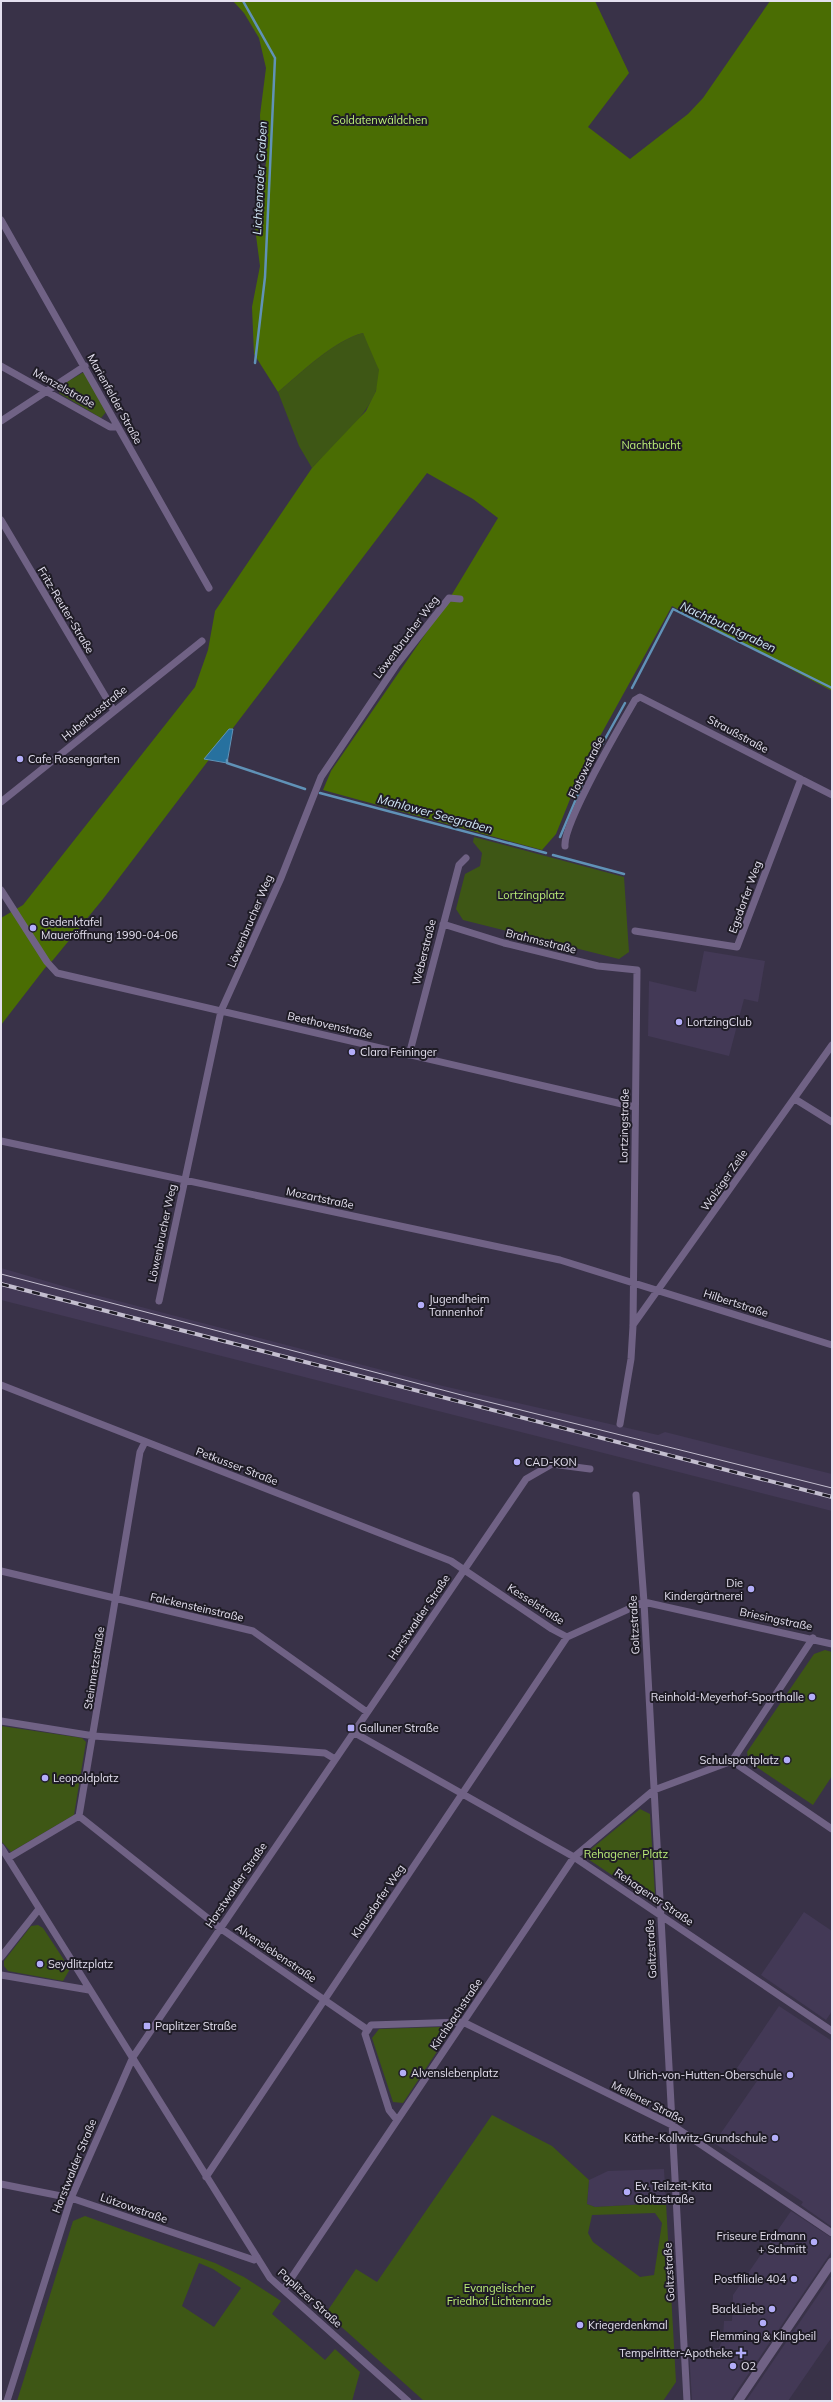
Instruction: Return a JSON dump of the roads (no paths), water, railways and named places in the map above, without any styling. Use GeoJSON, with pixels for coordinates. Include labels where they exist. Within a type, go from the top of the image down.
{"type":"FeatureCollection","features":[{"type":"Feature","properties":{"kind":"street","name":"Marienfelder Straße"},"geometry":{"type":"LineString","coordinates":[[1,220],[85,366],[209,588]]}},
{"type":"Feature","properties":{"kind":"street","name":"Menzelstraße"},"geometry":{"type":"LineString","coordinates":[[1,366],[110,427],[118,427]]}},
{"type":"Feature","properties":{"kind":"street"},"geometry":{"type":"LineString","coordinates":[[1,421],[46,390],[85,366]]}},
{"type":"Feature","properties":{"kind":"street","name":"Fritz-Reuter-Straße"},"geometry":{"type":"LineString","coordinates":[[1,520],[114,711]]}},
{"type":"Feature","properties":{"kind":"street","name":"Löwenbrucher Weg"},"geometry":{"type":"LineString","coordinates":[[159,1302],[221,1011],[281,878],[320,777],[413,643],[449,598],[460,599]]}},
{"type":"Feature","properties":{"kind":"street","name":"Hubertusstraße"},"geometry":{"type":"LineString","coordinates":[[1,802],[202,641]]}},
{"type":"Feature","properties":{"kind":"street","name":"Straußstraße"},"geometry":{"type":"LineString","coordinates":[[635,700],[640,697],[645,697],[832,795]]}},
{"type":"Feature","properties":{"kind":"street","name":"Flotowstraße"},"geometry":{"type":"LineString","coordinates":[[565,846],[567,834],[597,768],[635,700]]}},
{"type":"Feature","properties":{"kind":"street","name":"Egsdorfer Weg"},"geometry":{"type":"LineString","coordinates":[[634,931],[737,947],[801,779]]}},
{"type":"Feature","properties":{"kind":"street","name":"Weberstraße"},"geometry":{"type":"LineString","coordinates":[[410,1055],[459,865],[466,858]]}},
{"type":"Feature","properties":{"kind":"street","name":"Beethovenstraße"},"geometry":{"type":"LineString","coordinates":[[1,890],[47,962],[57,973],[636,1107]]}},
{"type":"Feature","properties":{"kind":"street","name":"Brahmsstraße"},"geometry":{"type":"LineString","coordinates":[[443,924],[518,947],[598,966],[637,970]]}},
{"type":"Feature","properties":{"kind":"street","name":"Lortzingstraße"},"geometry":{"type":"LineString","coordinates":[[633,1283],[637,970]]}},
{"type":"Feature","properties":{"kind":"street","name":"Wolziger Zeile"},"geometry":{"type":"LineString","coordinates":[[633,1326],[660,1290],[832,1045]]}},
{"type":"Feature","properties":{"kind":"street"},"geometry":{"type":"LineString","coordinates":[[795,1099],[832,1122]]}},
{"type":"Feature","properties":{"kind":"street","name":"Mozartstraße"},"geometry":{"type":"LineString","coordinates":[[1,1141],[560,1260],[633,1283]]}},
{"type":"Feature","properties":{"kind":"street"},"geometry":{"type":"LineString","coordinates":[[620,1424],[631,1359],[633,1283]]}},
{"type":"Feature","properties":{"kind":"street","name":"Hilbertstraße"},"geometry":{"type":"LineString","coordinates":[[633,1283],[660,1290],[832,1345]]}},
{"type":"Feature","properties":{"kind":"street","name":"Petkusser Straße"},"geometry":{"type":"LineString","coordinates":[[1,1385],[451,1562],[465,1569]]}},
{"type":"Feature","properties":{"kind":"street","name":"Steinmetzstraße"},"geometry":{"type":"LineString","coordinates":[[79,1816],[94,1736],[140,1452],[146,1442]]}},
{"type":"Feature","properties":{"kind":"street","name":"Horstwalder Straße"},"geometry":{"type":"LineString","coordinates":[[7,2401],[71,2198],[133,2057],[519,1488],[531,1474],[552,1464],[590,1469]]}},
{"type":"Feature","properties":{"kind":"street","name":"Goltzstraße"},"geometry":{"type":"LineString","coordinates":[[636,1495],[644,1602],[687,2401]]}},
{"type":"Feature","properties":{"kind":"street","name":"Kesselstraße"},"geometry":{"type":"LineString","coordinates":[[465,1569],[545,1625],[568,1637],[644,1602]]}},
{"type":"Feature","properties":{"kind":"street","name":"Falckensteinstraße"},"geometry":{"type":"LineString","coordinates":[[1,1571],[253,1631],[367,1712]]}},
{"type":"Feature","properties":{"kind":"street","name":"Briesingstraße"},"geometry":{"type":"LineString","coordinates":[[644,1602],[813,1638],[832,1644]]}},
{"type":"Feature","properties":{"kind":"street","name":"Klausdorfer Weg"},"geometry":{"type":"LineString","coordinates":[[206,2176],[568,1637]]}},
{"type":"Feature","properties":{"kind":"street"},"geometry":{"type":"LineString","coordinates":[[813,1638],[732,1761],[832,1829]]}},
{"type":"Feature","properties":{"kind":"street"},"geometry":{"type":"LineString","coordinates":[[1,1721],[94,1736],[325,1753],[335,1759]]}},
{"type":"Feature","properties":{"kind":"street","name":"Rehagener Straße"},"geometry":{"type":"LineString","coordinates":[[353,1732],[574,1857],[832,2031]]}},
{"type":"Feature","properties":{"kind":"street","name":"Kirchbachstraße"},"geometry":{"type":"LineString","coordinates":[[284,2289],[574,1857],[654,1790],[732,1761]]}},
{"type":"Feature","properties":{"kind":"street"},"geometry":{"type":"LineString","coordinates":[[8,1858],[79,1816]]}},
{"type":"Feature","properties":{"kind":"street","name":"Alvenslebenstraße"},"geometry":{"type":"LineString","coordinates":[[79,1816],[220,1928],[368,2030]]}},
{"type":"Feature","properties":{"kind":"street","name":"Paplitzer Straße"},"geometry":{"type":"LineString","coordinates":[[1,1847],[270,2278],[408,2401]]}},
{"type":"Feature","properties":{"kind":"street"},"geometry":{"type":"LineString","coordinates":[[1,1957],[39,1909]]}},
{"type":"Feature","properties":{"kind":"street"},"geometry":{"type":"LineString","coordinates":[[1,1974],[89,1990]]}},
{"type":"Feature","properties":{"kind":"street"},"geometry":{"type":"LineString","coordinates":[[397,2120],[389,2110],[365,2034],[371,2025],[464,2022]]}},
{"type":"Feature","properties":{"kind":"street","name":"Mellener Straße"},"geometry":{"type":"LineString","coordinates":[[464,2022],[672,2125],[832,2233]]}},
{"type":"Feature","properties":{"kind":"street","name":"Lützowstraße"},"geometry":{"type":"LineString","coordinates":[[1,2184],[71,2198],[254,2260],[257,2257]]}},
{"type":"Feature","properties":{"kind":"street"},"geometry":{"type":"LineString","coordinates":[[738,2401],[832,2262]]}},
{"type":"Feature","properties":{"kind":"water"},"geometry":{"type":"Polygon","coordinates":[[[229,729],[233,729],[227,763],[204,759],[229,729]]]}},
{"type":"Feature","properties":{"kind":"waterway","name":"Lichtenrader Graben"},"geometry":{"type":"LineString","coordinates":[[243,1],[275,58],[265,277],[255,363]]}},
{"type":"Feature","properties":{"kind":"waterway","name":"Nachtbuchtgraben"},"geometry":{"type":"LineString","coordinates":[[632,688],[673,609],[832,688]]}},
{"type":"Feature","properties":{"kind":"waterway","name":"Nachtbuchtgraben"},"geometry":{"type":"LineString","coordinates":[[560,837],[590,766],[625,703]]}},
{"type":"Feature","properties":{"kind":"waterway","name":"Mahlower Seegraben"},"geometry":{"type":"LineString","coordinates":[[227,760],[227,763],[305,789]]}},
{"type":"Feature","properties":{"kind":"waterway","name":"Mahlower Seegraben"},"geometry":{"type":"LineString","coordinates":[[320,793],[546,853]]}},
{"type":"Feature","properties":{"kind":"waterway","name":"Mahlower Seegraben"},"geometry":{"type":"LineString","coordinates":[[553,855],[624,874]]}},
{"type":"Feature","properties":{"kind":"tram line"},"geometry":{"type":"LineString","coordinates":[[1,1274],[473,1398],[832,1488]]}},
{"type":"Feature","properties":{"kind":"railway"},"geometry":{"type":"LineString","coordinates":[[1,1284],[832,1497]]}},
{"type":"Feature","properties":{"kind":"place","name":"Cafe Rosengarten"},"geometry":{"type":"Point","coordinates":[20,759]}},
{"type":"Feature","properties":{"kind":"place","name":"Gedenktafel Maueröffnung 1990-04-06"},"geometry":{"type":"Point","coordinates":[33,928]}},
{"type":"Feature","properties":{"kind":"place","name":"LortzingClub"},"geometry":{"type":"Point","coordinates":[679,1022]}},
{"type":"Feature","properties":{"kind":"place","name":"Clara Feininger"},"geometry":{"type":"Point","coordinates":[352,1052]}},
{"type":"Feature","properties":{"kind":"place","name":"Jugendheim Tannenhof"},"geometry":{"type":"Point","coordinates":[421,1305]}},
{"type":"Feature","properties":{"kind":"place","name":"CAD-KON"},"geometry":{"type":"Point","coordinates":[517,1462]}},
{"type":"Feature","properties":{"kind":"place","name":"Die Kindergärtnerei"},"geometry":{"type":"Point","coordinates":[751,1589]}},
{"type":"Feature","properties":{"kind":"place","name":"Reinhold-Meyerhof-Sporthalle"},"geometry":{"type":"Point","coordinates":[812,1697]}},
{"type":"Feature","properties":{"kind":"place","name":"Galluner Straße"},"geometry":{"type":"Point","coordinates":[351,1728]}},
{"type":"Feature","properties":{"kind":"place","name":"Schulsportplatz"},"geometry":{"type":"Point","coordinates":[787,1760]}},
{"type":"Feature","properties":{"kind":"place","name":"Leopoldplatz"},"geometry":{"type":"Point","coordinates":[45,1778]}},
{"type":"Feature","properties":{"kind":"place","name":"Seydlitzplatz"},"geometry":{"type":"Point","coordinates":[40,1964]}},
{"type":"Feature","properties":{"kind":"place","name":"Paplitzer Straße"},"geometry":{"type":"Point","coordinates":[147,2026]}},
{"type":"Feature","properties":{"kind":"place","name":"Alvenslebenplatz"},"geometry":{"type":"Point","coordinates":[403,2073]}},
{"type":"Feature","properties":{"kind":"place","name":"Ulrich-von-Hutten-Oberschule"},"geometry":{"type":"Point","coordinates":[790,2075]}},
{"type":"Feature","properties":{"kind":"place","name":"Käthe-Kollwitz-Grundschule"},"geometry":{"type":"Point","coordinates":[775,2138]}},
{"type":"Feature","properties":{"kind":"place","name":"Ev. Teilzeit-Kita Goltzstraße"},"geometry":{"type":"Point","coordinates":[627,2192]}},
{"type":"Feature","properties":{"kind":"place","name":"Friseure Erdmann + Schmitt"},"geometry":{"type":"Point","coordinates":[814,2242]}},
{"type":"Feature","properties":{"kind":"place","name":"Postfiliale 404"},"geometry":{"type":"Point","coordinates":[794,2279]}},
{"type":"Feature","properties":{"kind":"place","name":"BackLiebe"},"geometry":{"type":"Point","coordinates":[772,2309]}},
{"type":"Feature","properties":{"kind":"place","name":"Flemming & Klingbeil"},"geometry":{"type":"Point","coordinates":[763,2323]}},
{"type":"Feature","properties":{"kind":"place","name":"Kriegerdenkmal"},"geometry":{"type":"Point","coordinates":[580,2325]}},
{"type":"Feature","properties":{"kind":"place","name":"Tempelritter-Apotheke"},"geometry":{"type":"Point","coordinates":[741,2353]}},
{"type":"Feature","properties":{"kind":"place","name":"O2"},"geometry":{"type":"Point","coordinates":[733,2366]}},
{"type":"Feature","properties":{"kind":"park label","name":"Soldatenwäldchen"},"geometry":{"type":"Point","coordinates":[380,120]}},
{"type":"Feature","properties":{"kind":"park label","name":"Nachtbucht"},"geometry":{"type":"Point","coordinates":[651,445]}},
{"type":"Feature","properties":{"kind":"park label","name":"Lortzingplatz"},"geometry":{"type":"Point","coordinates":[531,895]}},
{"type":"Feature","properties":{"kind":"park label","name":"Rehagener Platz"},"geometry":{"type":"Point","coordinates":[626,1854]}},
{"type":"Feature","properties":{"kind":"park label","name":"Evangelischer Friedhof Lichtenrade"},"geometry":{"type":"Point","coordinates":[499,2294]}}]}
